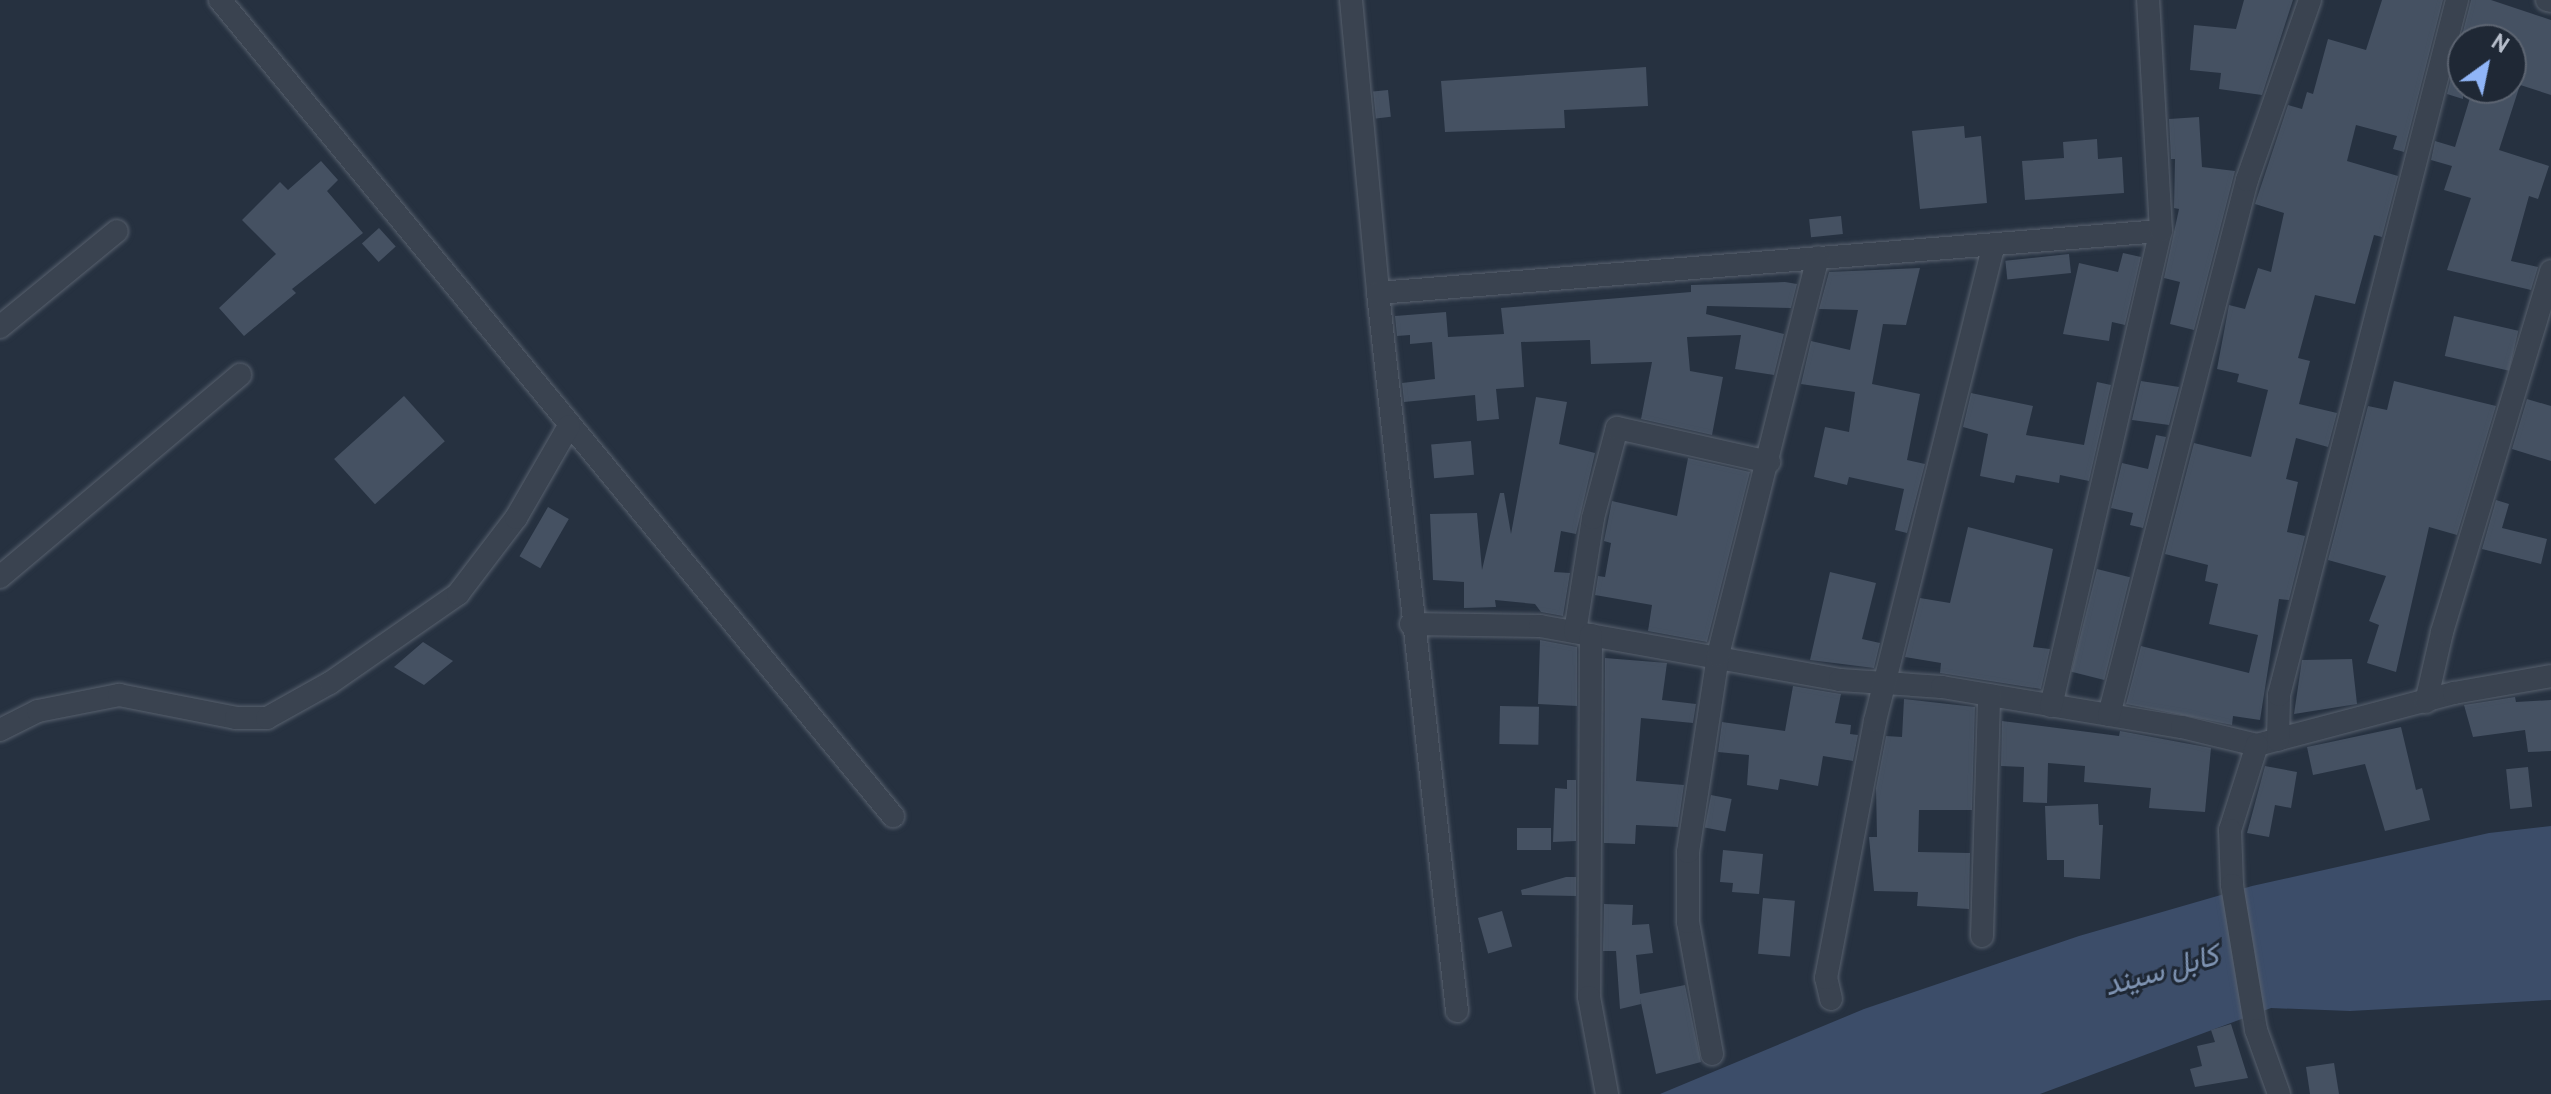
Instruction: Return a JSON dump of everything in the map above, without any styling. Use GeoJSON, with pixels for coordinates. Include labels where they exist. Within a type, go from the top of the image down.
{"type":"FeatureCollection","features":[{"type":"Feature","properties":{"kind":"street"},"geometry":{"type":"LineString","coordinates":[[220,0],[893,816]]}},
{"type":"Feature","properties":{"kind":"street"},"geometry":{"type":"LineString","coordinates":[[1351,0],[1411,624],[1457,1011]]}},
{"type":"Feature","properties":{"kind":"street"},"geometry":{"type":"LineString","coordinates":[[2051,706],[2161,231],[2148,0]]}},
{"type":"Feature","properties":{"kind":"street"},"geometry":{"type":"LineString","coordinates":[[2109,715],[2247,180],[2310,0]]}},
{"type":"Feature","properties":{"kind":"street"},"geometry":{"type":"LineString","coordinates":[[2279,1094],[2256,1030],[2232,885],[2230,830],[2268,743],[2457,0]]}},
{"type":"Feature","properties":{"kind":"street"},"geometry":{"type":"LineString","coordinates":[[0,327],[117,231]]}},
{"type":"Feature","properties":{"kind":"street"},"geometry":{"type":"LineString","coordinates":[[1378,293],[1818,257],[1993,247],[2161,231]]}},
{"type":"Feature","properties":{"kind":"street"},"geometry":{"type":"LineString","coordinates":[[1831,999],[1826,978],[1884,682],[1993,247]]}},
{"type":"Feature","properties":{"kind":"street"},"geometry":{"type":"LineString","coordinates":[[1712,1054],[1688,922],[1688,852],[1718,655],[1769,462],[1818,257]]}},
{"type":"Feature","properties":{"kind":"street"},"geometry":{"type":"LineString","coordinates":[[2426,702],[2442,632],[2551,271]]}},
{"type":"Feature","properties":{"kind":"street"},"geometry":{"type":"LineString","coordinates":[[0,577],[240,375]]}},
{"type":"Feature","properties":{"kind":"street"},"geometry":{"type":"LineString","coordinates":[[0,730],[38,711],[119,695],[236,718],[267,718],[330,683],[458,594],[516,518],[569,426]]}},
{"type":"Feature","properties":{"kind":"street"},"geometry":{"type":"LineString","coordinates":[[1607,1094],[1589,997],[1583,634],[1593,518],[1617,428],[1769,462]]}},
{"type":"Feature","properties":{"kind":"street"},"geometry":{"type":"LineString","coordinates":[[1411,624],[1540,626],[1718,655],[1840,680],[1884,682],[1989,695],[2268,743],[2426,702],[2551,676]]}},
{"type":"Feature","properties":{"kind":"street"},"geometry":{"type":"LineString","coordinates":[[1982,936],[1989,695]]}},
{"type":"Feature","properties":{"kind":"water","name":"کابل سيند"},"geometry":{"type":"Polygon","coordinates":[[[2551,826],[2551,1000],[2350,1011],[2271,1008],[2040,1094],[1660,1094],[1864,1009],[2079,936],[2252,886],[2489,833],[2551,826]]]}},
{"type":"Feature","properties":{"kind":"building"},"geometry":{"type":"Polygon","coordinates":[[[2244,0],[2293,0],[2262,95],[2219,89],[2221,73],[2190,70],[2194,25],[2236,29],[2244,0]]]}},
{"type":"Feature","properties":{"kind":"building"},"geometry":{"type":"Polygon","coordinates":[[[2382,0],[2443,0],[2404,152],[2393,149],[2397,136],[2356,125],[2347,161],[2398,176],[2382,237],[2374,235],[2355,304],[2315,295],[2298,358],[2310,361],[2299,404],[2337,413],[2328,447],[2296,438],[2286,479],[2298,482],[2287,532],[2305,536],[2289,600],[2279,599],[2260,720],[2233,716],[2232,725],[2126,704],[2141,646],[2249,673],[2258,635],[2209,624],[2218,584],[2205,581],[2208,565],[2165,554],[2194,443],[2251,457],[2268,390],[2237,382],[2239,374],[2217,369],[2229,305],[2245,309],[2258,268],[2271,272],[2284,213],[2255,204],[2288,105],[2302,109],[2307,92],[2313,94],[2328,39],[2366,50],[2382,0]]]}},
{"type":"Feature","properties":{"kind":"building"},"geometry":{"type":"Polygon","coordinates":[[[2471,0],[2491,0],[2551,20],[2551,95],[2527,87],[2527,24],[2465,24],[2471,0]]]}},
{"type":"Feature","properties":{"kind":"building"},"geometry":{"type":"Polygon","coordinates":[[[1646,67],[1648,106],[1564,110],[1565,128],[1445,132],[1441,81],[1646,67]]]}},
{"type":"Feature","properties":{"kind":"building"},"geometry":{"type":"Polygon","coordinates":[[[1388,90],[1391,117],[1376,118],[1373,92],[1388,90]]]}},
{"type":"Feature","properties":{"kind":"building"},"geometry":{"type":"Polygon","coordinates":[[[2468,104],[2514,104],[2499,150],[2549,166],[2538,199],[2529,196],[2511,261],[2538,267],[2531,290],[2447,270],[2471,198],[2444,190],[2452,166],[2431,160],[2435,141],[2455,147],[2468,104]]]}},
{"type":"Feature","properties":{"kind":"building"},"geometry":{"type":"Polygon","coordinates":[[[2199,117],[2202,167],[2235,171],[2194,330],[2170,324],[2180,282],[2164,278],[2179,209],[2174,208],[2175,159],[2171,159],[2169,119],[2199,117]]]}},
{"type":"Feature","properties":{"kind":"building"},"geometry":{"type":"Polygon","coordinates":[[[1964,126],[1965,138],[1981,136],[1987,203],[1920,209],[1912,131],[1964,126]]]}},
{"type":"Feature","properties":{"kind":"building"},"geometry":{"type":"Polygon","coordinates":[[[2097,139],[2098,159],[2122,157],[2124,193],[2025,200],[2022,161],[2064,158],[2063,142],[2097,139]]]}},
{"type":"Feature","properties":{"kind":"building"},"geometry":{"type":"Polygon","coordinates":[[[321,161],[338,180],[327,191],[363,233],[292,289],[296,293],[244,336],[219,308],[276,254],[242,220],[280,182],[288,190],[321,161]]]}},
{"type":"Feature","properties":{"kind":"building"},"geometry":{"type":"Polygon","coordinates":[[[1841,216],[1843,234],[1811,237],[1809,219],[1841,216]]]}},
{"type":"Feature","properties":{"kind":"building"},"geometry":{"type":"Polygon","coordinates":[[[379,228],[396,247],[379,262],[362,243],[379,228]]]}},
{"type":"Feature","properties":{"kind":"building"},"geometry":{"type":"Polygon","coordinates":[[[2123,253],[2141,257],[2125,325],[2112,322],[2109,341],[2063,334],[2079,263],[2118,272],[2123,253]]]}},
{"type":"Feature","properties":{"kind":"building"},"geometry":{"type":"Polygon","coordinates":[[[2069,254],[2071,273],[2007,280],[2005,261],[2069,254]]]}},
{"type":"Feature","properties":{"kind":"building"},"geometry":{"type":"Polygon","coordinates":[[[1920,268],[1906,325],[1883,324],[1872,384],[1920,394],[1907,460],[1925,464],[1907,533],[1895,530],[1904,489],[1849,477],[1847,485],[1814,477],[1825,427],[1849,432],[1855,392],[1801,384],[1811,341],[1850,350],[1858,310],[1819,309],[1829,272],[1920,268]]]}},
{"type":"Feature","properties":{"kind":"building"},"geometry":{"type":"Polygon","coordinates":[[[1797,284],[1791,308],[1707,306],[1706,314],[1784,334],[1774,375],[1735,369],[1741,335],[1687,337],[1690,371],[1723,377],[1712,435],[1641,419],[1652,362],[1591,364],[1590,340],[1521,342],[1524,387],[1496,389],[1499,419],[1477,421],[1475,395],[1404,402],[1402,383],[1435,379],[1432,342],[1410,344],[1410,335],[1397,336],[1395,316],[1446,312],[1448,337],[1504,334],[1501,308],[1691,292],[1691,285],[1797,284]]]}},
{"type":"Feature","properties":{"kind":"building"},"geometry":{"type":"Polygon","coordinates":[[[2454,316],[2518,331],[2509,371],[2445,356],[2454,316]]]}},
{"type":"Feature","properties":{"kind":"building"},"geometry":{"type":"Polygon","coordinates":[[[2141,381],[2179,387],[2169,425],[2132,420],[2141,381]]]}},
{"type":"Feature","properties":{"kind":"building"},"geometry":{"type":"Polygon","coordinates":[[[2394,381],[2496,406],[2457,535],[2429,527],[2396,672],[2367,663],[2379,625],[2369,621],[2386,576],[2328,560],[2368,406],[2387,410],[2394,381]]]}},
{"type":"Feature","properties":{"kind":"building"},"geometry":{"type":"Polygon","coordinates":[[[2097,382],[2111,385],[2089,481],[2060,475],[2059,483],[2016,475],[2014,483],[1980,476],[1988,434],[1963,427],[1971,393],[2033,406],[2026,435],[2084,445],[2097,382]]]}},
{"type":"Feature","properties":{"kind":"building"},"geometry":{"type":"Polygon","coordinates":[[[404,396],[445,441],[375,504],[334,459],[404,396]]]}},
{"type":"Feature","properties":{"kind":"building"},"geometry":{"type":"Polygon","coordinates":[[[1536,397],[1567,402],[1559,444],[1595,453],[1576,534],[1561,531],[1554,572],[1570,573],[1563,616],[1541,612],[1535,604],[1495,600],[1496,607],[1464,608],[1464,582],[1433,580],[1430,514],[1477,513],[1482,570],[1500,493],[1504,493],[1511,534],[1536,397]]]}},
{"type":"Feature","properties":{"kind":"building"},"geometry":{"type":"Polygon","coordinates":[[[2527,399],[2551,406],[2551,461],[2512,449],[2527,399]]]}},
{"type":"Feature","properties":{"kind":"building"},"geometry":{"type":"Polygon","coordinates":[[[2156,435],[2166,437],[2143,528],[2130,525],[2133,513],[2111,508],[2122,463],[2148,469],[2156,435]]]}},
{"type":"Feature","properties":{"kind":"building"},"geometry":{"type":"Polygon","coordinates":[[[1471,441],[1474,475],[1434,478],[1431,444],[1471,441]]]}},
{"type":"Feature","properties":{"kind":"building"},"geometry":{"type":"Polygon","coordinates":[[[1688,458],[1750,472],[1707,642],[1648,631],[1652,605],[1595,595],[1598,576],[1605,577],[1611,543],[1604,541],[1612,501],[1677,516],[1688,458]]]}},
{"type":"Feature","properties":{"kind":"building"},"geometry":{"type":"Polygon","coordinates":[[[2496,500],[2509,504],[2502,528],[2547,539],[2541,564],[2482,549],[2496,500]]]}},
{"type":"Feature","properties":{"kind":"building"},"geometry":{"type":"Polygon","coordinates":[[[548,507],[569,519],[540,568],[520,556],[548,507]]]}},
{"type":"Feature","properties":{"kind":"building"},"geometry":{"type":"Polygon","coordinates":[[[1968,527],[2053,549],[2033,647],[2050,649],[2041,689],[1940,673],[1941,663],[1905,657],[1920,598],[1950,603],[1968,527]]]}},
{"type":"Feature","properties":{"kind":"building"},"geometry":{"type":"Polygon","coordinates":[[[2097,569],[2130,577],[2104,680],[2071,672],[2097,569]]]}},
{"type":"Feature","properties":{"kind":"building"},"geometry":{"type":"Polygon","coordinates":[[[1830,572],[1876,583],[1862,639],[1880,643],[1874,668],[1810,660],[1830,572]]]}},
{"type":"Feature","properties":{"kind":"building"},"geometry":{"type":"Polygon","coordinates":[[[1540,640],[1577,647],[1577,706],[1538,704],[1540,640]]]}},
{"type":"Feature","properties":{"kind":"building"},"geometry":{"type":"Polygon","coordinates":[[[423,642],[453,661],[424,685],[394,667],[423,642]]]}},
{"type":"Feature","properties":{"kind":"building"},"geometry":{"type":"Polygon","coordinates":[[[1605,658],[1667,663],[1662,700],[1696,704],[1693,723],[1641,718],[1636,781],[1684,785],[1678,827],[1636,825],[1635,844],[1604,843],[1605,658]]]}},
{"type":"Feature","properties":{"kind":"building"},"geometry":{"type":"Polygon","coordinates":[[[2352,659],[2357,704],[2294,714],[2302,660],[2352,659]]]}},
{"type":"Feature","properties":{"kind":"building"},"geometry":{"type":"Polygon","coordinates":[[[1793,686],[1841,694],[1835,723],[1851,725],[1850,734],[1858,735],[1853,761],[1823,756],[1818,786],[1780,779],[1778,790],[1747,785],[1749,755],[1718,752],[1722,722],[1785,731],[1793,686]]]}},
{"type":"Feature","properties":{"kind":"building"},"geometry":{"type":"Polygon","coordinates":[[[2515,697],[2516,702],[2551,700],[2551,751],[2528,752],[2525,730],[2473,737],[2464,705],[2515,697]]]}},
{"type":"Feature","properties":{"kind":"building"},"geometry":{"type":"Polygon","coordinates":[[[1904,699],[1975,707],[1972,810],[1919,810],[1918,852],[1970,853],[1969,909],[1917,906],[1918,892],[1874,891],[1869,837],[1877,837],[1876,788],[1886,736],[1902,737],[1904,699]]]}},
{"type":"Feature","properties":{"kind":"building"},"geometry":{"type":"Polygon","coordinates":[[[1500,706],[1539,707],[1538,745],[1499,744],[1500,706]]]}},
{"type":"Feature","properties":{"kind":"building"},"geometry":{"type":"Polygon","coordinates":[[[2002,721],[2119,736],[2120,731],[2211,748],[2205,812],[2149,808],[2151,788],[2084,782],[2085,766],[2048,763],[2047,803],[2023,802],[2024,767],[2001,766],[2002,721]]]}},
{"type":"Feature","properties":{"kind":"building"},"geometry":{"type":"Polygon","coordinates":[[[2401,727],[2416,790],[2422,788],[2430,820],[2385,831],[2365,764],[2313,775],[2307,747],[2401,727]]]}},
{"type":"Feature","properties":{"kind":"building"},"geometry":{"type":"Polygon","coordinates":[[[2265,766],[2297,772],[2291,808],[2275,805],[2269,837],[2247,833],[2265,766]]]}},
{"type":"Feature","properties":{"kind":"building"},"geometry":{"type":"Polygon","coordinates":[[[2528,767],[2532,807],[2510,809],[2506,769],[2528,767]]]}},
{"type":"Feature","properties":{"kind":"building"},"geometry":{"type":"Polygon","coordinates":[[[1567,780],[1576,780],[1576,841],[1553,842],[1555,788],[1567,789],[1567,780]]]}},
{"type":"Feature","properties":{"kind":"building"},"geometry":{"type":"Polygon","coordinates":[[[1711,795],[1732,799],[1725,831],[1705,827],[1711,795]]]}},
{"type":"Feature","properties":{"kind":"building"},"geometry":{"type":"Polygon","coordinates":[[[2098,804],[2099,825],[2103,825],[2100,879],[2064,877],[2064,860],[2047,860],[2045,806],[2098,804]]]}},
{"type":"Feature","properties":{"kind":"building"},"geometry":{"type":"Polygon","coordinates":[[[1517,828],[1551,828],[1551,850],[1517,850],[1517,828]]]}},
{"type":"Feature","properties":{"kind":"building"},"geometry":{"type":"Polygon","coordinates":[[[1723,850],[1763,854],[1759,894],[1732,892],[1733,883],[1720,882],[1723,850]]]}},
{"type":"Feature","properties":{"kind":"building"},"geometry":{"type":"Polygon","coordinates":[[[1576,877],[1576,896],[1522,895],[1521,890],[1576,877]]]}},
{"type":"Feature","properties":{"kind":"building"},"geometry":{"type":"Polygon","coordinates":[[[1763,898],[1795,901],[1790,957],[1758,954],[1763,898]]]}},
{"type":"Feature","properties":{"kind":"building"},"geometry":{"type":"Polygon","coordinates":[[[1604,904],[1633,905],[1632,925],[1649,924],[1653,953],[1636,955],[1640,994],[1685,985],[1701,1062],[1656,1074],[1640,998],[1641,1004],[1620,1009],[1616,951],[1603,951],[1604,904]]]}},
{"type":"Feature","properties":{"kind":"building"},"geometry":{"type":"Polygon","coordinates":[[[1502,911],[1512,947],[1488,953],[1478,918],[1502,911]]]}},
{"type":"Feature","properties":{"kind":"building"},"geometry":{"type":"Polygon","coordinates":[[[2231,1024],[2248,1078],[2195,1087],[2190,1069],[2202,1066],[2197,1046],[2215,1042],[2211,1030],[2231,1024]]]}},
{"type":"Feature","properties":{"kind":"building"},"geometry":{"type":"Polygon","coordinates":[[[2334,1063],[2339,1094],[2310,1094],[2306,1067],[2334,1063]]]}}]}
